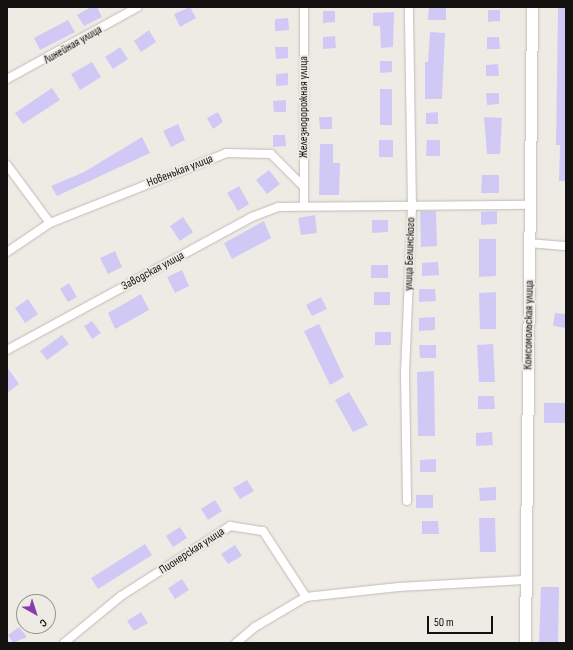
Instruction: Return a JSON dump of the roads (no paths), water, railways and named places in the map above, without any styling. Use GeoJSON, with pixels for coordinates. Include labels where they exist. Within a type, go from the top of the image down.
{"type":"FeatureCollection","features":[{"type":"Feature","properties":{"kind":"street","name":"Линейная улица"},"geometry":{"type":"LineString","coordinates":[[7,79],[138,7]]}},
{"type":"Feature","properties":{"kind":"street","name":"Железнодорожная улица"},"geometry":{"type":"LineString","coordinates":[[304,7],[304,206]]}},
{"type":"Feature","properties":{"kind":"street","name":"улица Белинского"},"geometry":{"type":"LineString","coordinates":[[407,501],[405,373],[412,208],[410,7]]}},
{"type":"Feature","properties":{"kind":"street","name":"Комсомольская улица"},"geometry":{"type":"LineString","coordinates":[[524,643],[532,7]]}},
{"type":"Feature","properties":{"kind":"street","name":"Новенькая улица"},"geometry":{"type":"LineString","coordinates":[[7,252],[50,223],[227,153],[271,154],[304,187]]}},
{"type":"Feature","properties":{"kind":"street"},"geometry":{"type":"LineString","coordinates":[[7,165],[50,223]]}},
{"type":"Feature","properties":{"kind":"street","name":"Заводская улица"},"geometry":{"type":"LineString","coordinates":[[7,350],[252,217],[278,207],[412,208],[530,205]]}},
{"type":"Feature","properties":{"kind":"street"},"geometry":{"type":"LineString","coordinates":[[530,244],[566,246]]}},
{"type":"Feature","properties":{"kind":"street","name":"Пионерская улица"},"geometry":{"type":"LineString","coordinates":[[64,643],[121,596],[230,526],[263,531],[306,597]]}},
{"type":"Feature","properties":{"kind":"street"},"geometry":{"type":"LineString","coordinates":[[236,643],[255,627],[306,597],[525,580]]}}]}
